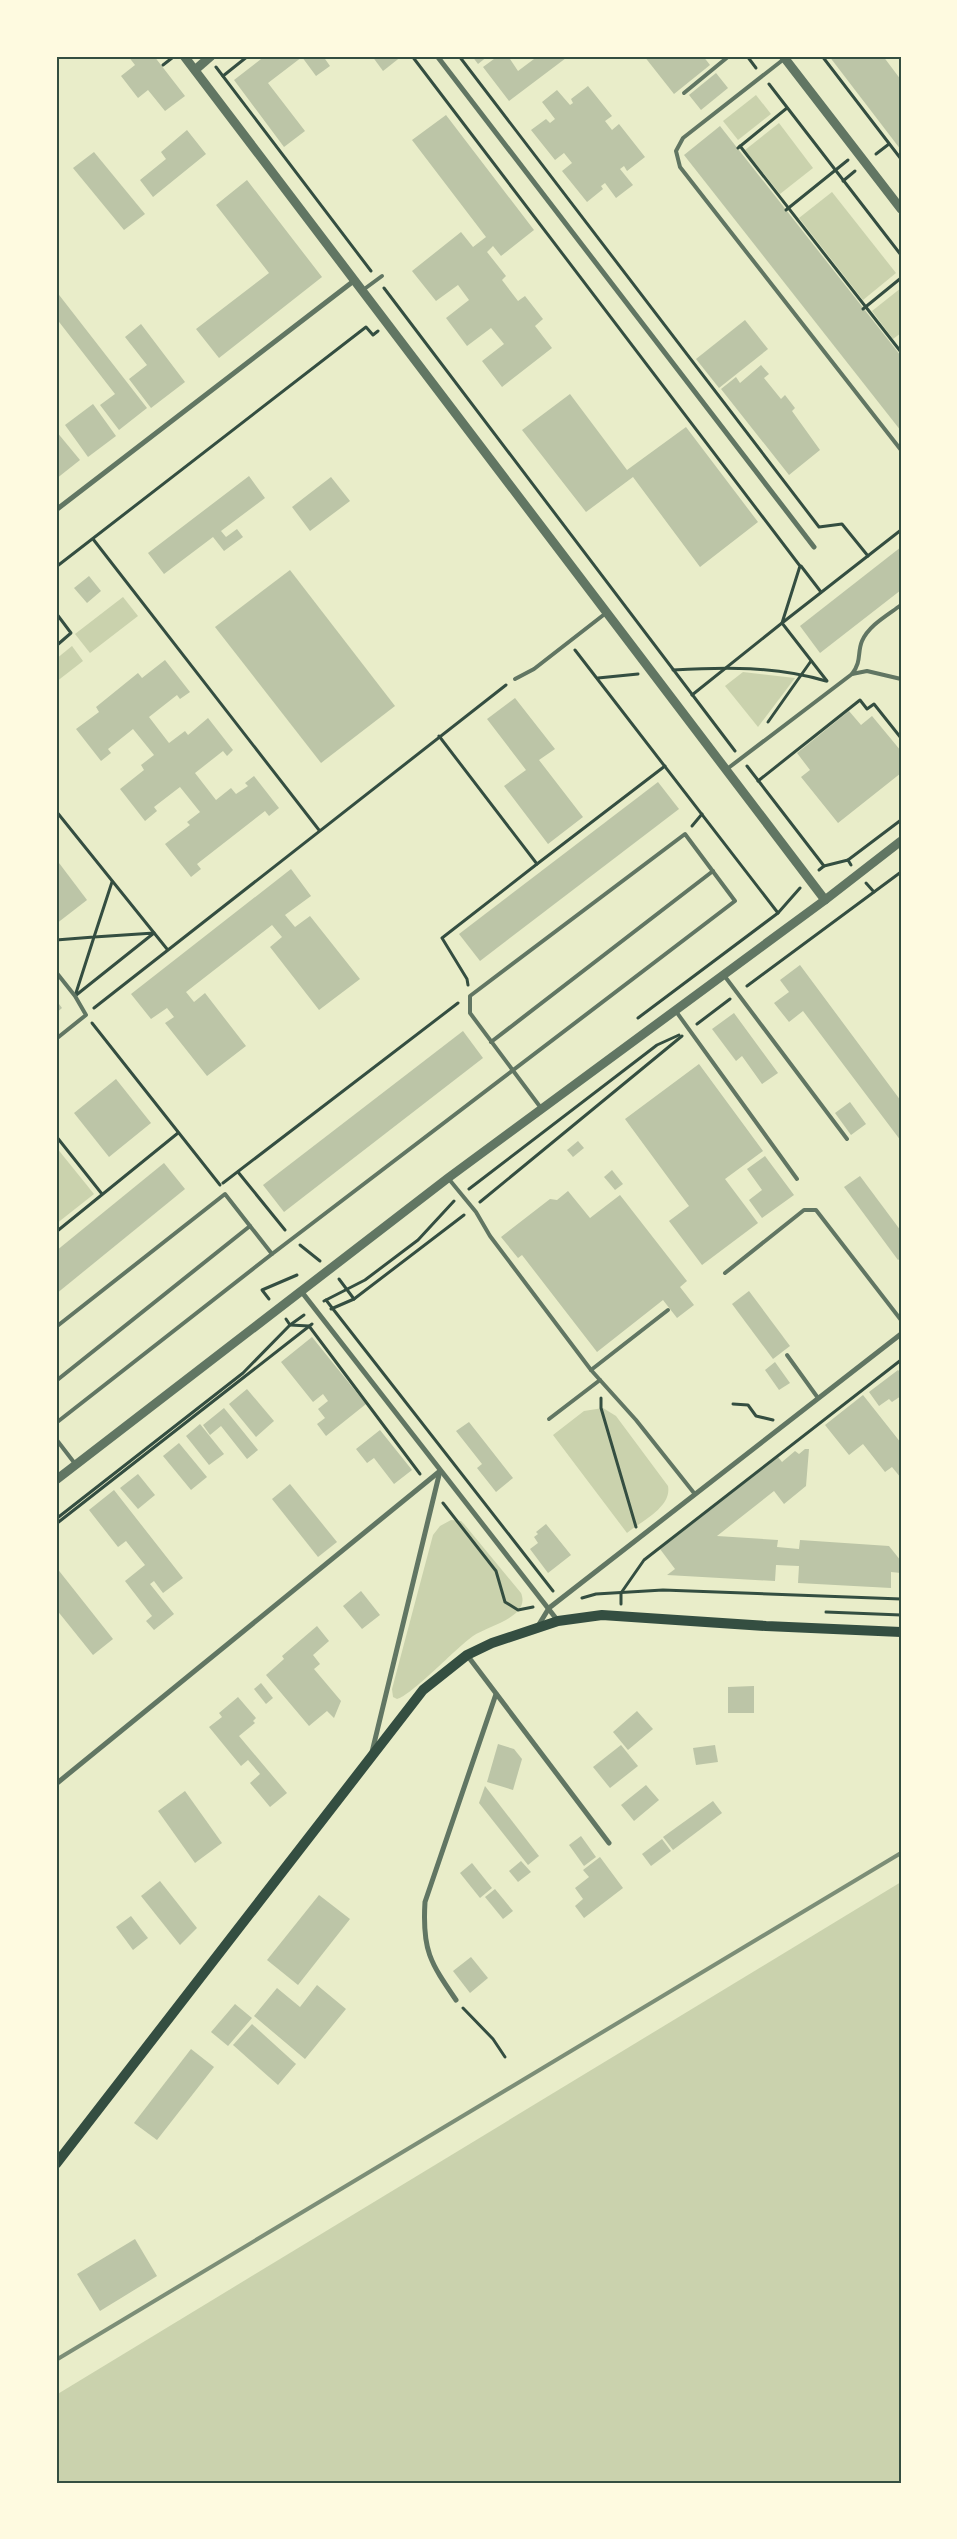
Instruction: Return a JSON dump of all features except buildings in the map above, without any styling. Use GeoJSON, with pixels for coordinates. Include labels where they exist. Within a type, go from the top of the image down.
{"type":"FeatureCollection","features":[{"type":"Feature","properties":{"kind":"main road"},"geometry":{"type":"LineString","coordinates":[[56,2164],[423,1690],[468,1655],[492,1643],[537,1627],[558,1621],[602,1615],[766,1626],[901,1632]]}},
{"type":"Feature","properties":{"kind":"street"},"geometry":{"type":"LineString","coordinates":[[184,56],[825,900]]}},
{"type":"Feature","properties":{"kind":"street"},"geometry":{"type":"LineString","coordinates":[[438,56],[814,547]]}},
{"type":"Feature","properties":{"kind":"street"},"geometry":{"type":"LineString","coordinates":[[195,70],[210,57]]}},
{"type":"Feature","properties":{"kind":"street"},"geometry":{"type":"LineString","coordinates":[[784,57],[901,209]]}},
{"type":"Feature","properties":{"kind":"street"},"geometry":{"type":"LineString","coordinates":[[56,510],[355,280]]}},
{"type":"Feature","properties":{"kind":"street"},"geometry":{"type":"LineString","coordinates":[[56,1480],[448,1178],[825,900],[901,841]]}},
{"type":"Feature","properties":{"kind":"street"},"geometry":{"type":"LineString","coordinates":[[300,1291],[558,1621]]}},
{"type":"Feature","properties":{"kind":"street"},"geometry":{"type":"LineString","coordinates":[[537,1627],[549,1608],[694,1493],[901,1334]]}},
{"type":"Feature","properties":{"kind":"street"},"geometry":{"type":"LineString","coordinates":[[56,1784],[440,1471]]}},
{"type":"Feature","properties":{"kind":"street"},"geometry":{"type":"LineString","coordinates":[[371,1755],[440,1471]]}},
{"type":"Feature","properties":{"kind":"street"},"geometry":{"type":"LineString","coordinates":[[468,1655],[609,1843]]}},
{"type":"Feature","properties":{"kind":"street"},"geometry":{"type":"LineString","coordinates":[[456,2000],[430,1962],[424,1928],[425,1902],[496,1694]]}},
{"type":"Feature","properties":{"kind":"lane"},"geometry":{"type":"LineString","coordinates":[[684,93],[729,56]]}},
{"type":"Feature","properties":{"kind":"lane"},"geometry":{"type":"LineString","coordinates":[[784,57],[683,138],[676,151],[680,167],[901,450]]}},
{"type":"Feature","properties":{"kind":"lane"},"geometry":{"type":"LineString","coordinates":[[363,290],[382,276]]}},
{"type":"Feature","properties":{"kind":"lane"},"geometry":{"type":"LineString","coordinates":[[725,770],[852,674],[858,667],[861,643],[866,634],[901,605]]}},
{"type":"Feature","properties":{"kind":"lane"},"geometry":{"type":"LineString","coordinates":[[515,678],[534,669],[606,613]]}},
{"type":"Feature","properties":{"kind":"lane"},"geometry":{"type":"LineString","coordinates":[[852,674],[868,671],[901,679]]}},
{"type":"Feature","properties":{"kind":"lane"},"geometry":{"type":"LineString","coordinates":[[56,1423],[272,1254],[513,1071],[736,901],[685,834],[470,996],[470,1013],[491,1042],[513,1071],[541,1108]]}},
{"type":"Feature","properties":{"kind":"lane"},"geometry":{"type":"LineString","coordinates":[[491,1042],[713,871]]}},
{"type":"Feature","properties":{"kind":"lane"},"geometry":{"type":"LineString","coordinates":[[56,972],[75,996],[86,1015],[56,1039]]}},
{"type":"Feature","properties":{"kind":"lane"},"geometry":{"type":"LineString","coordinates":[[724,974],[847,1139]]}},
{"type":"Feature","properties":{"kind":"lane"},"geometry":{"type":"LineString","coordinates":[[675,1010],[797,1179]]}},
{"type":"Feature","properties":{"kind":"lane"},"geometry":{"type":"LineString","coordinates":[[448,1178],[473,1208],[495,1243],[591,1370],[636,1420],[694,1493]]}},
{"type":"Feature","properties":{"kind":"lane"},"geometry":{"type":"LineString","coordinates":[[56,1327],[225,1194],[272,1254]]}},
{"type":"Feature","properties":{"kind":"lane"},"geometry":{"type":"LineString","coordinates":[[725,1273],[804,1210],[816,1210],[901,1320]]}},
{"type":"Feature","properties":{"kind":"lane"},"geometry":{"type":"LineString","coordinates":[[56,1381],[250,1226]]}},
{"type":"Feature","properties":{"kind":"lane"},"geometry":{"type":"LineString","coordinates":[[591,1370],[668,1310]]}},
{"type":"Feature","properties":{"kind":"lane"},"geometry":{"type":"LineString","coordinates":[[788,1355],[818,1398]]}},
{"type":"Feature","properties":{"kind":"lane"},"geometry":{"type":"LineString","coordinates":[[549,1419],[600,1380]]}},
{"type":"Feature","properties":{"kind":"lane"},"geometry":{"type":"LineString","coordinates":[[56,1439],[76,1465]]}},
{"type":"Feature","properties":{"kind":"path"},"geometry":{"type":"LineString","coordinates":[[163,65],[175,56]]}},
{"type":"Feature","properties":{"kind":"path"},"geometry":{"type":"LineString","coordinates":[[223,76],[248,56]]}},
{"type":"Feature","properties":{"kind":"path"},"geometry":{"type":"LineString","coordinates":[[412,56],[821,592]]}},
{"type":"Feature","properties":{"kind":"path"},"geometry":{"type":"LineString","coordinates":[[459,56],[819,527],[842,524],[868,556]]}},
{"type":"Feature","properties":{"kind":"path"},"geometry":{"type":"LineString","coordinates":[[747,56],[901,255]]}},
{"type":"Feature","properties":{"kind":"path"},"geometry":{"type":"LineString","coordinates":[[822,56],[901,159]]}},
{"type":"Feature","properties":{"kind":"path"},"geometry":{"type":"LineString","coordinates":[[210,57],[673,670],[730,667],[804,675],[828,682]]}},
{"type":"Feature","properties":{"kind":"path"},"geometry":{"type":"LineString","coordinates":[[787,108],[739,147],[900,354]]}},
{"type":"Feature","properties":{"kind":"path"},"geometry":{"type":"LineString","coordinates":[[787,209],[835,170]]}},
{"type":"Feature","properties":{"kind":"path"},"geometry":{"type":"LineString","coordinates":[[864,308],[901,278]]}},
{"type":"Feature","properties":{"kind":"path"},"geometry":{"type":"LineString","coordinates":[[56,567],[366,327],[373,335],[403,313]]}},
{"type":"Feature","properties":{"kind":"path"},"geometry":{"type":"LineString","coordinates":[[692,695],[730,667],[782,623],[901,530]]}},
{"type":"Feature","properties":{"kind":"path"},"geometry":{"type":"LineString","coordinates":[[93,539],[320,830]]}},
{"type":"Feature","properties":{"kind":"path"},"geometry":{"type":"LineString","coordinates":[[782,623],[800,566]]}},
{"type":"Feature","properties":{"kind":"path"},"geometry":{"type":"LineString","coordinates":[[56,613],[71,633],[56,646]]}},
{"type":"Feature","properties":{"kind":"path"},"geometry":{"type":"LineString","coordinates":[[782,623],[828,682]]}},
{"type":"Feature","properties":{"kind":"path"},"geometry":{"type":"LineString","coordinates":[[569,643],[778,913]]}},
{"type":"Feature","properties":{"kind":"path"},"geometry":{"type":"LineString","coordinates":[[597,678],[635,676],[662,656]]}},
{"type":"Feature","properties":{"kind":"path"},"geometry":{"type":"LineString","coordinates":[[776,720],[767,726],[804,675],[811,661]]}},
{"type":"Feature","properties":{"kind":"path"},"geometry":{"type":"LineString","coordinates":[[822,686],[834,677]]}},
{"type":"Feature","properties":{"kind":"path"},"geometry":{"type":"LineString","coordinates":[[515,678],[86,1015],[220,1185],[452,1006],[470,996],[467,978],[442,938],[665,766]]}},
{"type":"Feature","properties":{"kind":"path"},"geometry":{"type":"LineString","coordinates":[[758,781],[860,700],[867,709],[874,704],[901,738]]}},
{"type":"Feature","properties":{"kind":"path"},"geometry":{"type":"LineString","coordinates":[[439,736],[537,864]]}},
{"type":"Feature","properties":{"kind":"path"},"geometry":{"type":"LineString","coordinates":[[735,751],[742,746]]}},
{"type":"Feature","properties":{"kind":"path"},"geometry":{"type":"LineString","coordinates":[[56,810],[168,950]]}},
{"type":"Feature","properties":{"kind":"path"},"geometry":{"type":"LineString","coordinates":[[848,860],[901,820]]}},
{"type":"Feature","properties":{"kind":"path"},"geometry":{"type":"LineString","coordinates":[[56,1524],[332,1308],[354,1299],[473,1208],[689,1030],[901,872]]}},
{"type":"Feature","properties":{"kind":"path"},"geometry":{"type":"LineString","coordinates":[[75,996],[112,881]]}},
{"type":"Feature","properties":{"kind":"path"},"geometry":{"type":"LineString","coordinates":[[56,940],[154,933]]}},
{"type":"Feature","properties":{"kind":"path"},"geometry":{"type":"LineString","coordinates":[[75,996],[154,933]]}},
{"type":"Feature","properties":{"kind":"path"},"geometry":{"type":"LineString","coordinates":[[56,1519],[243,1373],[290,1324],[326,1300],[365,1280],[418,1240],[462,1194],[657,1045],[689,1030]]}},
{"type":"Feature","properties":{"kind":"path"},"geometry":{"type":"LineString","coordinates":[[56,1232],[178,1133]]}},
{"type":"Feature","properties":{"kind":"path"},"geometry":{"type":"LineString","coordinates":[[56,1136],[102,1194]]}},
{"type":"Feature","properties":{"kind":"path"},"geometry":{"type":"LineString","coordinates":[[238,1172],[293,1238]]}},
{"type":"Feature","properties":{"kind":"path"},"geometry":{"type":"LineString","coordinates":[[347,1290],[354,1299]]}},
{"type":"Feature","properties":{"kind":"path"},"geometry":{"type":"LineString","coordinates":[[326,1300],[559,1600]]}},
{"type":"Feature","properties":{"kind":"path"},"geometry":{"type":"LineString","coordinates":[[290,1324],[309,1326],[426,1482]]}},
{"type":"Feature","properties":{"kind":"path"},"geometry":{"type":"LineString","coordinates":[[621,1593],[644,1560],[653,1552],[901,1360]]}},
{"type":"Feature","properties":{"kind":"path"},"geometry":{"type":"LineString","coordinates":[[600,1380],[601,1408],[640,1536],[653,1552]]}},
{"type":"Feature","properties":{"kind":"path"},"geometry":{"type":"LineString","coordinates":[[733,1404],[748,1406],[756,1416],[772,1419],[779,1428]]}},
{"type":"Feature","properties":{"kind":"path"},"geometry":{"type":"LineString","coordinates":[[441,1500],[496,1571],[501,1582],[503,1598],[508,1605],[518,1610],[529,1607],[549,1608]]}},
{"type":"Feature","properties":{"kind":"path"},"geometry":{"type":"LineString","coordinates":[[577,1599],[596,1594],[663,1590],[901,1599]]}},
{"type":"Feature","properties":{"kind":"path"},"geometry":{"type":"LineString","coordinates":[[456,2000],[477,2025],[493,2039],[505,2057]]}},
{"type":"Feature","properties":{"kind":"green space"},"geometry":{"type":"Polygon","coordinates":[[[756,95],[771,114],[738,140],[723,121],[756,95]]]}},
{"type":"Feature","properties":{"kind":"green space"},"geometry":{"type":"Polygon","coordinates":[[[779,123],[813,168],[780,194],[745,150],[779,123]]]}},
{"type":"Feature","properties":{"kind":"green space"},"geometry":{"type":"Polygon","coordinates":[[[832,192],[896,273],[863,300],[799,218],[832,192]]]}},
{"type":"Feature","properties":{"kind":"green space"},"geometry":{"type":"Polygon","coordinates":[[[901,288],[901,333],[893,339],[872,311],[901,288]]]}},
{"type":"Feature","properties":{"kind":"green space"},"geometry":{"type":"Polygon","coordinates":[[[123,597],[138,616],[90,653],[75,634],[123,597]]]}},
{"type":"Feature","properties":{"kind":"green space"},"geometry":{"type":"Polygon","coordinates":[[[72,646],[83,661],[56,682],[56,659],[72,646]]]}},
{"type":"Feature","properties":{"kind":"green space"},"geometry":{"type":"Polygon","coordinates":[[[743,672],[795,678],[758,727],[725,686],[743,672]]]}},
{"type":"Feature","properties":{"kind":"green space"},"geometry":{"type":"Polygon","coordinates":[[[56,1147],[94,1194],[56,1224],[56,1147]]]}},
{"type":"Feature","properties":{"kind":"green space"},"geometry":{"type":"Polygon","coordinates":[[[603,1408],[616,1416],[668,1486],[668,1494],[661,1507],[627,1533],[553,1435],[584,1411],[603,1408]]]}},
{"type":"Feature","properties":{"kind":"green space"},"geometry":{"type":"Polygon","coordinates":[[[451,1520],[461,1521],[464,1524],[521,1593],[522,1601],[520,1608],[507,1619],[473,1636],[423,1681],[404,1696],[397,1699],[393,1697],[392,1689],[433,1535],[440,1526],[451,1520]]]}},
{"type":"Feature","properties":{"kind":"green space"},"geometry":{"type":"Polygon","coordinates":[[[901,1882],[901,2483],[56,2483],[56,2395],[901,1882]]]}},
{"type":"Feature","properties":{"kind":"railway"},"geometry":{"type":"LineString","coordinates":[[56,2360],[901,1853]]}}]}
